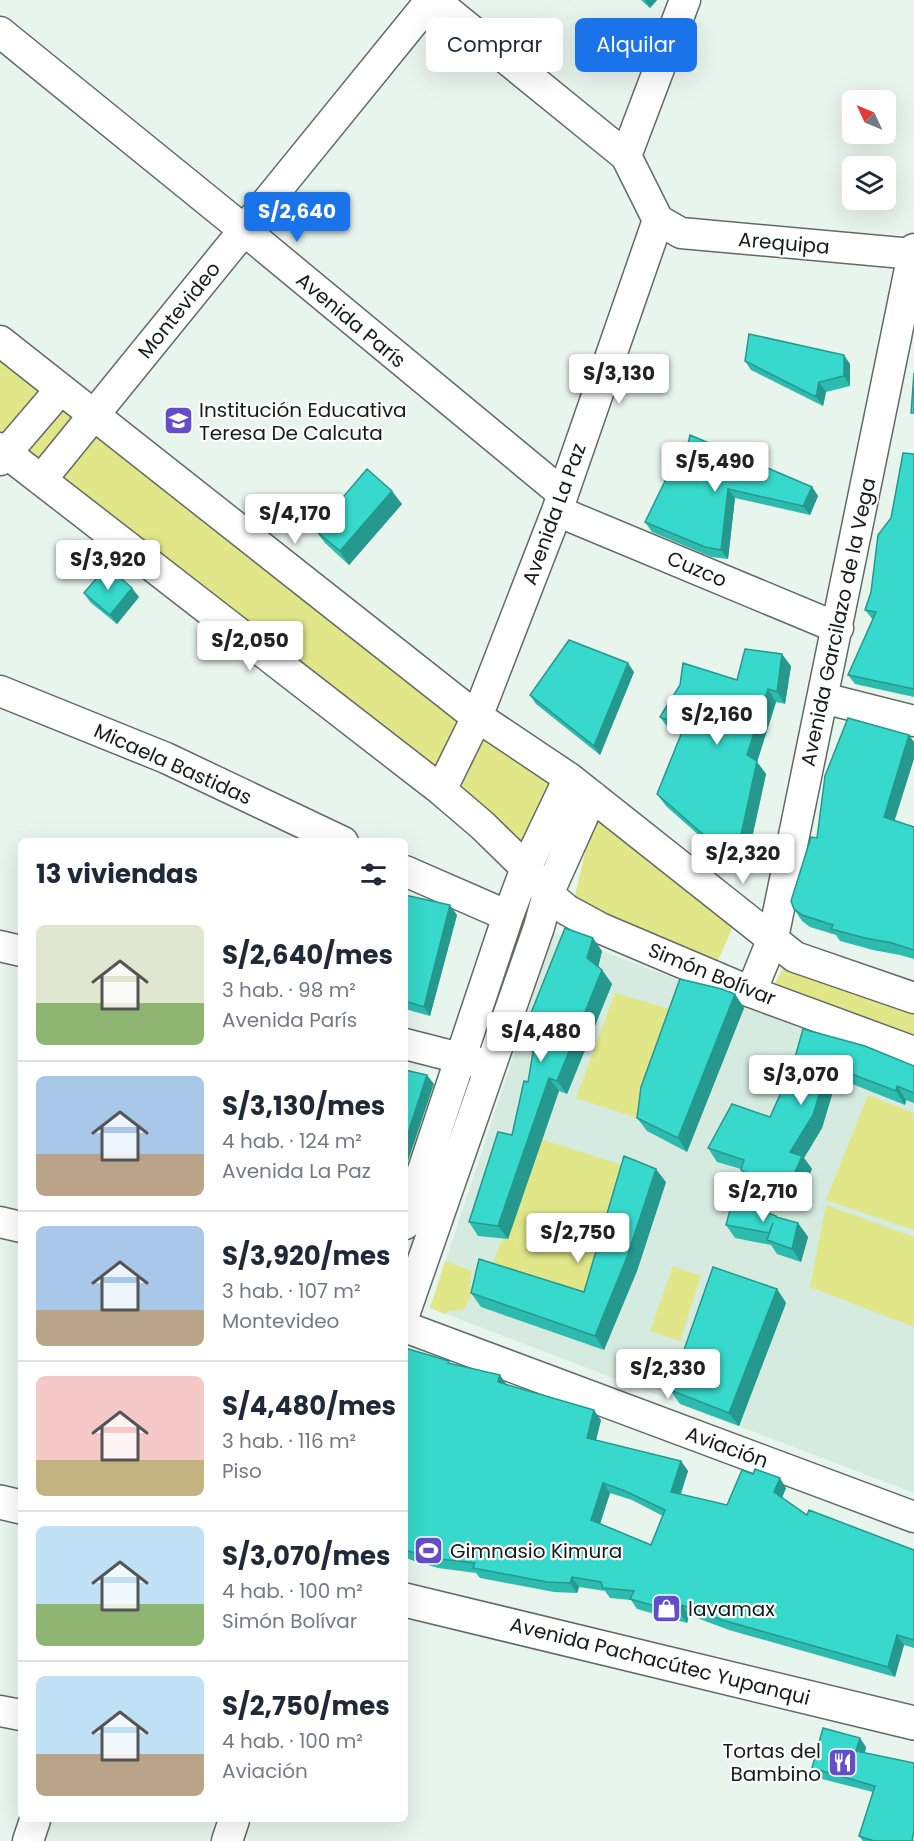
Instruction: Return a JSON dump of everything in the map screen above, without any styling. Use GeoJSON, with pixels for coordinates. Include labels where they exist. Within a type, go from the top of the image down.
{"type":"FeatureCollection","features":[{"type":"Feature","properties":{"kind":"main road"},"geometry":{"type":"LineString","coordinates":[[0,1502],[18,1506]]}},
{"type":"Feature","properties":{"kind":"main road","name":"Avenida Pachacútec Yupanqui"},"geometry":{"type":"LineString","coordinates":[[408,1601],[914,1723]]}},
{"type":"Feature","properties":{"kind":"street"},"geometry":{"type":"LineString","coordinates":[[432,0],[626,156],[658,220]]}},
{"type":"Feature","properties":{"kind":"street","name":"Montevideo"},"geometry":{"type":"LineString","coordinates":[[41,480],[432,0]]}},
{"type":"Feature","properties":{"kind":"street"},"geometry":{"type":"LineString","coordinates":[[626,156],[685,0]]}},
{"type":"Feature","properties":{"kind":"street","name":"Avenida París"},"geometry":{"type":"LineString","coordinates":[[0,32],[244,230],[560,502]]}},
{"type":"Feature","properties":{"kind":"street","name":"Arequipa"},"geometry":{"type":"LineString","coordinates":[[658,220],[681,234],[914,252]]}},
{"type":"Feature","properties":{"kind":"street","name":"Avenida La Paz"},"geometry":{"type":"LineString","coordinates":[[441,790],[477,717],[560,502],[658,220]]}},
{"type":"Feature","properties":{"kind":"street","name":"Avenida Garcilazo de la Vega"},"geometry":{"type":"LineString","coordinates":[[751,992],[773,938],[914,252]]}},
{"type":"Feature","properties":{"kind":"street"},"geometry":{"type":"LineString","coordinates":[[0,340],[60,390],[477,717],[581,787],[795,957],[914,998]]}},
{"type":"Feature","properties":{"kind":"street"},"geometry":{"type":"LineString","coordinates":[[2,454],[60,390]]}},
{"type":"Feature","properties":{"kind":"street","name":"Simón Bolívar"},"geometry":{"type":"LineString","coordinates":[[2,454],[41,480],[441,790],[482,825],[526,868],[548,894],[567,910],[600,928],[751,992],[914,1052]]}},
{"type":"Feature","properties":{"kind":"street","name":"Cuzco"},"geometry":{"type":"LineString","coordinates":[[560,502],[838,628]]}},
{"type":"Feature","properties":{"kind":"street","name":"Micaela Bastidas"},"geometry":{"type":"LineString","coordinates":[[0,691],[166,758],[335,838]]}},
{"type":"Feature","properties":{"kind":"street"},"geometry":{"type":"LineString","coordinates":[[822,698],[914,721]]}},
{"type":"Feature","properties":{"kind":"street"},"geometry":{"type":"LineString","coordinates":[[408,1215],[526,868],[581,787]]}},
{"type":"Feature","properties":{"kind":"street"},"geometry":{"type":"LineString","coordinates":[[408,1303],[539,927],[581,787]]}},
{"type":"Feature","properties":{"kind":"street"},"geometry":{"type":"LineString","coordinates":[[408,872],[508,916]]}},
{"type":"Feature","properties":{"kind":"street"},"geometry":{"type":"LineString","coordinates":[[0,946],[18,950]]}},
{"type":"Feature","properties":{"kind":"street"},"geometry":{"type":"LineString","coordinates":[[408,1045],[490,1066]]}},
{"type":"Feature","properties":{"kind":"street"},"geometry":{"type":"LineString","coordinates":[[0,1222],[18,1226]]}},
{"type":"Feature","properties":{"kind":"street","name":"Aviación"},"geometry":{"type":"LineString","coordinates":[[408,1328],[914,1517]]}},
{"type":"Feature","properties":{"kind":"street"},"geometry":{"type":"LineString","coordinates":[[0,1711],[18,1715]]}},
{"type":"Feature","properties":{"kind":"street"},"geometry":{"type":"LineString","coordinates":[[28,1841],[34,1822]]}},
{"type":"Feature","properties":{"kind":"street"},"geometry":{"type":"LineString","coordinates":[[226,1841],[233,1822]]}},
{"type":"Feature","properties":{"kind":"shaded area"},"geometry":{"type":"Polygon","coordinates":[[[554,933],[745,1005],[914,1076],[914,1493],[430,1308],[554,933]]]}},
{"type":"Feature","properties":{"kind":"green space"},"geometry":{"type":"Polygon","coordinates":[[[0,332],[569,778],[526,868],[0,436],[0,332]]]}},
{"type":"Feature","properties":{"kind":"green space"},"geometry":{"type":"Polygon","coordinates":[[[593,817],[619,830],[736,920],[715,967],[573,904],[593,817]]]}},
{"type":"Feature","properties":{"kind":"green space"},"geometry":{"type":"Polygon","coordinates":[[[783,968],[914,1011],[914,1042],[771,991],[783,968]]]}},
{"type":"Feature","properties":{"kind":"green space"},"geometry":{"type":"Polygon","coordinates":[[[615,993],[670,1009],[637,1118],[576,1098],[615,993]]]}},
{"type":"Feature","properties":{"kind":"green space"},"geometry":{"type":"Polygon","coordinates":[[[868,1095],[914,1113],[914,1230],[826,1200],[868,1095]]]}},
{"type":"Feature","properties":{"kind":"green space"},"geometry":{"type":"Polygon","coordinates":[[[541,1139],[634,1169],[591,1315],[489,1273],[541,1139]]]}},
{"type":"Feature","properties":{"kind":"green space"},"geometry":{"type":"Polygon","coordinates":[[[826,1205],[914,1237],[914,1327],[810,1287],[826,1205]]]}},
{"type":"Feature","properties":{"kind":"green space"},"geometry":{"type":"Polygon","coordinates":[[[445,1261],[472,1271],[471,1295],[464,1309],[449,1311],[445,1314],[430,1308],[445,1261]]]}},
{"type":"Feature","properties":{"kind":"green space"},"geometry":{"type":"Polygon","coordinates":[[[673,1266],[701,1276],[680,1341],[650,1331],[673,1266]]]}},
{"type":"Feature","properties":{"kind":"building"},"geometry":{"type":"Polygon","coordinates":[[[749,334],[844,355],[844,376],[819,382],[816,397],[745,361],[749,334]]]}},
{"type":"Feature","properties":{"kind":"building"},"geometry":{"type":"Polygon","coordinates":[[[914,373],[914,413],[911,413],[914,373]]]}},
{"type":"Feature","properties":{"kind":"building"},"geometry":{"type":"Polygon","coordinates":[[[690,435],[812,487],[803,506],[728,489],[721,550],[705,547],[645,522],[667,477],[680,480],[690,435]]]}},
{"type":"Feature","properties":{"kind":"building"},"geometry":{"type":"Polygon","coordinates":[[[903,453],[914,454],[914,689],[848,675],[876,612],[865,610],[871,592],[878,535],[891,518],[903,453]]]}},
{"type":"Feature","properties":{"kind":"building"},"geometry":{"type":"Polygon","coordinates":[[[367,469],[392,491],[340,551],[315,530],[367,469]]]}},
{"type":"Feature","properties":{"kind":"building"},"geometry":{"type":"Polygon","coordinates":[[[107,566],[132,588],[110,615],[84,593],[107,566]]]}},
{"type":"Feature","properties":{"kind":"building"},"geometry":{"type":"Polygon","coordinates":[[[569,640],[628,663],[594,746],[530,695],[569,640]]]}},
{"type":"Feature","properties":{"kind":"building"},"geometry":{"type":"Polygon","coordinates":[[[745,649],[782,654],[777,692],[768,689],[747,755],[757,761],[738,849],[730,858],[657,794],[684,727],[660,717],[680,685],[683,663],[737,680],[745,649]]]}},
{"type":"Feature","properties":{"kind":"building"},"geometry":{"type":"Polygon","coordinates":[[[848,718],[909,735],[884,817],[914,827],[914,950],[831,929],[833,925],[802,915],[794,909],[791,901],[811,837],[817,838],[825,776],[848,718]]]}},
{"type":"Feature","properties":{"kind":"building"},"geometry":{"type":"Polygon","coordinates":[[[408,896],[450,905],[424,1007],[408,1002],[408,896]]]}},
{"type":"Feature","properties":{"kind":"building"},"geometry":{"type":"Polygon","coordinates":[[[565,928],[593,938],[587,958],[602,970],[557,1081],[549,1078],[498,1226],[469,1222],[498,1132],[512,1135],[524,1081],[528,1082],[534,1046],[521,1038],[565,928]]]}},
{"type":"Feature","properties":{"kind":"building"},"geometry":{"type":"Polygon","coordinates":[[[680,979],[735,994],[678,1138],[637,1118],[641,1087],[680,979]]]}},
{"type":"Feature","properties":{"kind":"building"},"geometry":{"type":"Polygon","coordinates":[[[803,1029],[865,1046],[914,1066],[914,1093],[897,1086],[896,1091],[828,1065],[813,1115],[790,1152],[802,1156],[786,1193],[741,1170],[744,1160],[708,1148],[732,1104],[770,1117],[792,1068],[803,1029]]]}},
{"type":"Feature","properties":{"kind":"building"},"geometry":{"type":"Polygon","coordinates":[[[408,1071],[427,1075],[408,1133],[408,1071]]]}},
{"type":"Feature","properties":{"kind":"building"},"geometry":{"type":"Polygon","coordinates":[[[624,1156],[656,1169],[627,1257],[595,1336],[471,1293],[479,1259],[584,1292],[624,1156]]]}},
{"type":"Feature","properties":{"kind":"building"},"geometry":{"type":"Polygon","coordinates":[[[733,1199],[776,1217],[798,1223],[792,1249],[767,1240],[773,1223],[769,1233],[726,1225],[733,1199]]]}},
{"type":"Feature","properties":{"kind":"building"},"geometry":{"type":"Polygon","coordinates":[[[713,1267],[777,1289],[729,1413],[670,1390],[713,1267]]]}},
{"type":"Feature","properties":{"kind":"building"},"geometry":{"type":"Polygon","coordinates":[[[408,1349],[449,1361],[448,1363],[500,1375],[498,1382],[594,1410],[587,1438],[681,1461],[671,1492],[727,1505],[742,1470],[753,1474],[755,1469],[780,1478],[774,1492],[807,1515],[809,1510],[914,1550],[914,1640],[897,1635],[888,1667],[722,1620],[682,1605],[680,1613],[630,1599],[634,1591],[603,1588],[601,1582],[572,1577],[570,1583],[547,1582],[473,1568],[475,1563],[431,1558],[408,1551],[408,1349]],[[603,1483],[591,1520],[651,1545],[665,1510],[603,1483]]]}},
{"type":"Feature","properties":{"kind":"building"},"geometry":{"type":"Polygon","coordinates":[[[823,1728],[860,1738],[856,1751],[914,1763],[912,1841],[874,1841],[859,1836],[875,1786],[812,1768],[823,1728]]]}},
{"type":"Feature","properties":{"kind":"place","name":"Institución Educativa Teresa De Calcuta"},"geometry":{"type":"Point","coordinates":[178,421]}},
{"type":"Feature","properties":{"kind":"place","name":"Gimnasio Kimura"},"geometry":{"type":"Point","coordinates":[429,1551]}},
{"type":"Feature","properties":{"kind":"place","name":"lavamax"},"geometry":{"type":"Point","coordinates":[667,1609]}},
{"type":"Feature","properties":{"kind":"place","name":"Tortas del Bambino"},"geometry":{"type":"Point","coordinates":[842,1763]}}]}
